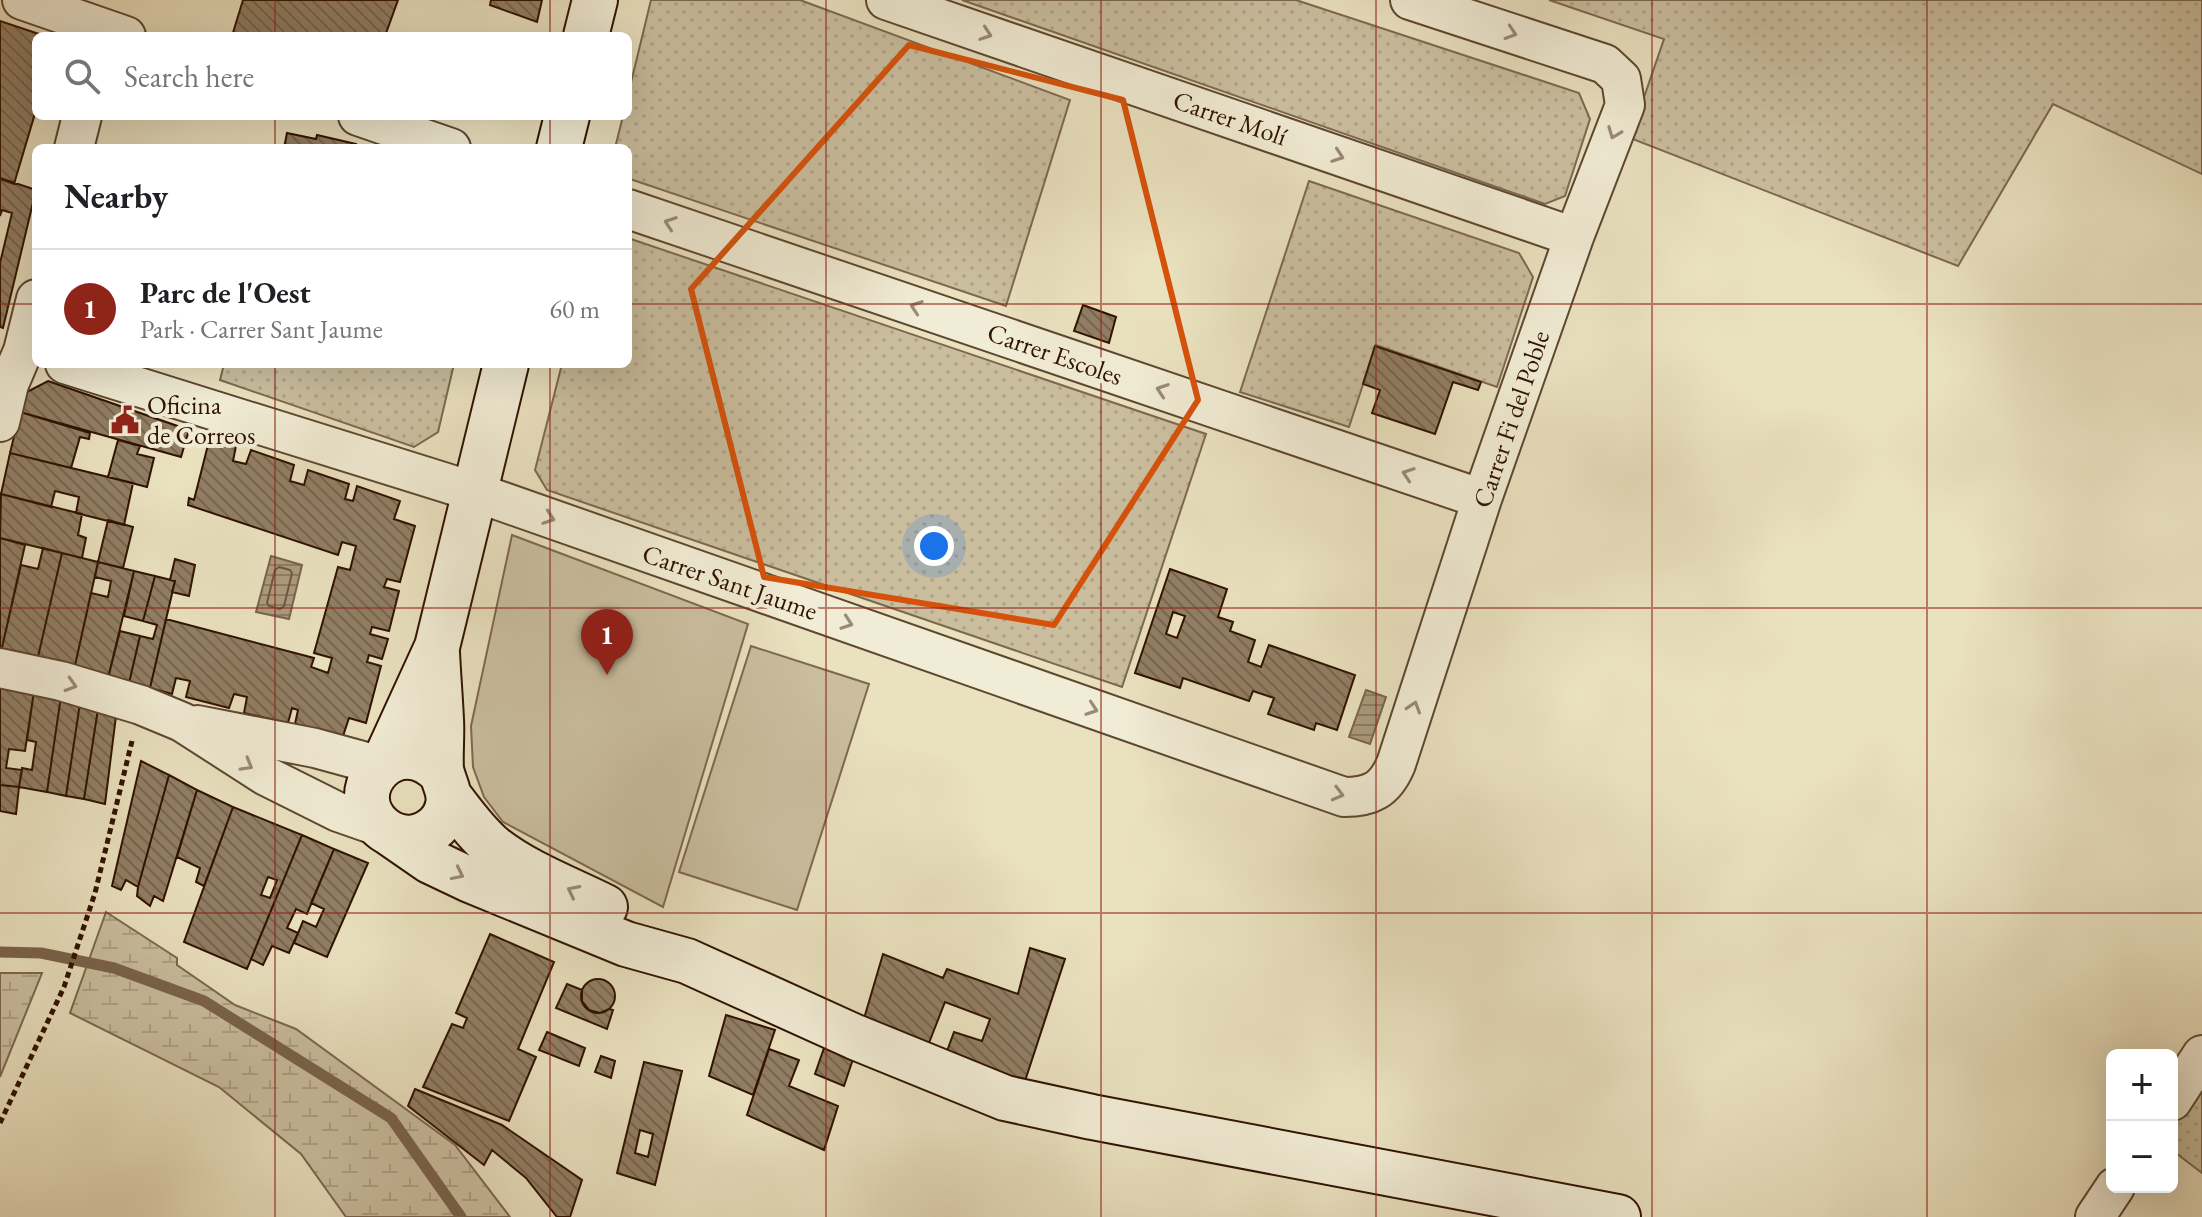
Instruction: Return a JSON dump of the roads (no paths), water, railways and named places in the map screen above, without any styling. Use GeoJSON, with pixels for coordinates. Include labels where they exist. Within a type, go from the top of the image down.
{"type":"FeatureCollection","features":[{"type":"Feature","properties":{"kind":"street"},"geometry":{"type":"LineString","coordinates":[[22,0],[110,25]]}},
{"type":"Feature","properties":{"kind":"street"},"geometry":{"type":"LineString","coordinates":[[587,32],[595,0]]}},
{"type":"Feature","properties":{"kind":"street","name":"Carrer Molí"},"geometry":{"type":"LineString","coordinates":[[886,0],[1574,237]]}},
{"type":"Feature","properties":{"kind":"street","name":"Carrer Fi del Poble"},"geometry":{"type":"LineString","coordinates":[[1389,781],[1482,499],[1574,237],[1625,105],[1621,79],[1605,64],[1410,0]]}},
{"type":"Feature","properties":{"kind":"street"},"geometry":{"type":"LineString","coordinates":[[75,144],[81,120]]}},
{"type":"Feature","properties":{"kind":"street"},"geometry":{"type":"LineString","coordinates":[[370,120],[439,144]]}},
{"type":"Feature","properties":{"kind":"street"},"geometry":{"type":"LineString","coordinates":[[560,144],[566,120]]}},
{"type":"Feature","properties":{"kind":"street","name":"Carrer Escoles"},"geometry":{"type":"LineString","coordinates":[[632,210],[1482,499]]}},
{"type":"Feature","properties":{"kind":"street"},"geometry":{"type":"LineString","coordinates":[[0,422],[32,312]]}},
{"type":"Feature","properties":{"kind":"street","name":"Carrer Sant Jaume"},"geometry":{"type":"LineString","coordinates":[[78,368],[475,492],[1344,797],[1375,793],[1389,781]]}},
{"type":"Feature","properties":{"kind":"street"},"geometry":{"type":"LineString","coordinates":[[505,368],[437,647],[382,765],[374,775],[368,796],[369,808],[386,830],[430,861],[470,880],[626,944],[687,961],[855,1037],[1005,1098],[1618,1217]]}},
{"type":"Feature","properties":{"kind":"street"},"geometry":{"type":"LineString","coordinates":[[0,668],[61,681],[141,705],[182,722],[266,776],[338,812],[407,838],[431,831],[442,820],[445,785],[437,647]]}},
{"type":"Feature","properties":{"kind":"street"},"geometry":{"type":"LineString","coordinates":[[182,722],[315,748],[382,765],[393,759],[425,759],[473,827],[495,849],[634,922],[687,961]]}},
{"type":"Feature","properties":{"kind":"street"},"geometry":{"type":"LineString","coordinates":[[2178,1092],[2202,1055]]}},
{"type":"Feature","properties":{"kind":"street"},"geometry":{"type":"LineString","coordinates":[[2095,1217],[2111,1193]]}},
{"type":"Feature","properties":{"kind":"water"},"geometry":{"type":"Polygon","coordinates":[[[271,556],[302,565],[289,619],[256,612],[271,556]]]}},
{"type":"Feature","properties":{"kind":"water"},"geometry":{"type":"Polygon","coordinates":[[[1366,690],[1386,697],[1370,744],[1349,737],[1366,690]]]}},
{"type":"Feature","properties":{"kind":"waterway"},"geometry":{"type":"LineString","coordinates":[[0,952],[41,953],[114,968],[204,1001],[391,1118],[461,1217]]}},
{"type":"Feature","properties":{"kind":"place","name":"Oficina de Correos"},"geometry":{"type":"Point","coordinates":[125,420]}},
{"type":"Feature","properties":{"kind":"place","name":"Parc de l'Oest"},"geometry":{"type":"Point","coordinates":[607,675]}}]}
